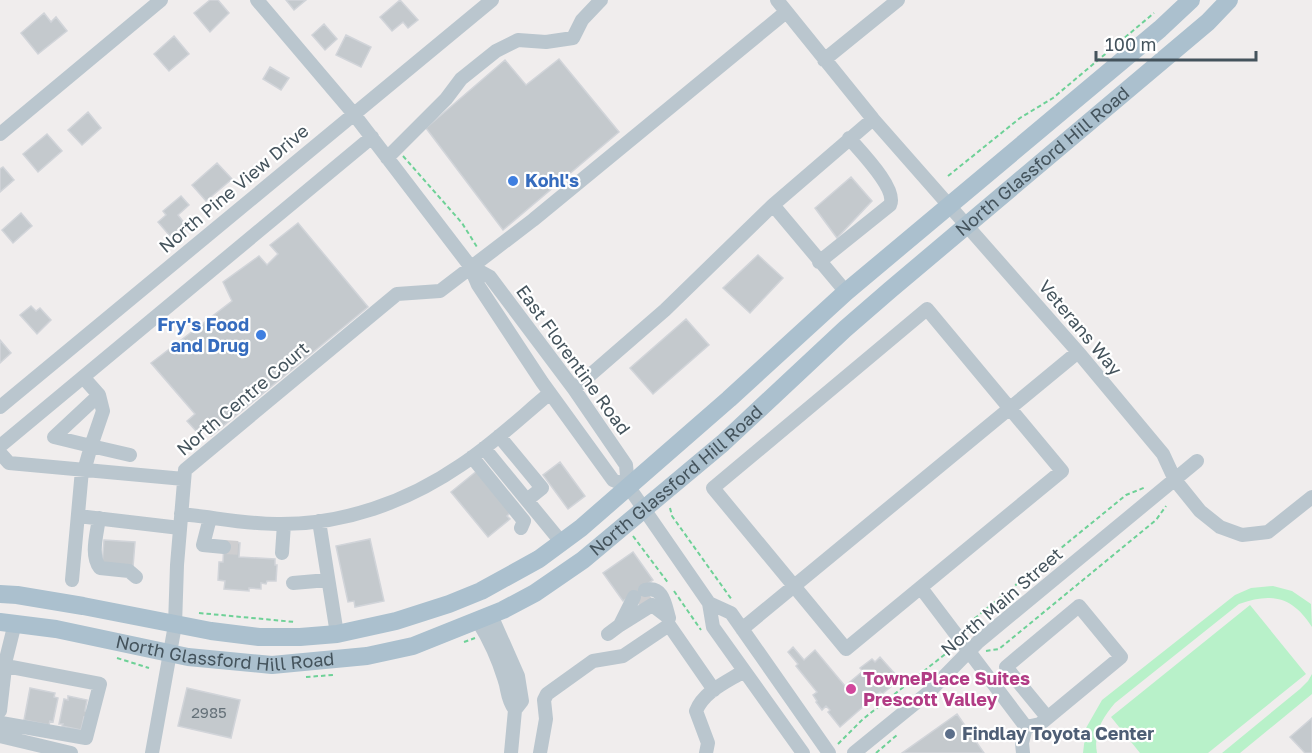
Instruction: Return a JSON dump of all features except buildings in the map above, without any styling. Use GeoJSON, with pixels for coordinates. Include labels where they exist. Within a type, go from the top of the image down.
{"type":"FeatureCollection","features":[{"type":"Feature","properties":{"kind":"main road","name":"North Glassford Hill Road"},"geometry":{"type":"LineString","coordinates":[[0,594],[83,606],[175,625],[259,637],[300,637],[337,634],[396,621],[449,604],[512,575],[562,543],[729,399],[846,292],[1160,29],[1191,0]]}},
{"type":"Feature","properties":{"kind":"main road","name":"North Glassford Hill Road"},"geometry":{"type":"LineString","coordinates":[[8,623],[214,660],[272,666],[367,656],[413,646],[485,618],[535,593],[583,560],[723,443],[845,329],[1208,22],[1229,0]]}},
{"type":"Feature","properties":{"kind":"street"},"geometry":{"type":"LineString","coordinates":[[0,134],[161,0]]}},
{"type":"Feature","properties":{"kind":"street","name":"East Florentine Road"},"geometry":{"type":"LineString","coordinates":[[257,0],[353,113],[470,266],[478,285],[550,393],[614,480],[628,486],[709,603],[713,627],[803,753]]}},
{"type":"Feature","properties":{"kind":"street","name":"North Pine View Drive"},"geometry":{"type":"LineString","coordinates":[[0,406],[492,0]]}},
{"type":"Feature","properties":{"kind":"street"},"geometry":{"type":"LineString","coordinates":[[387,158],[447,99],[461,79],[496,51],[518,40],[546,42],[573,38],[582,20],[601,0]]}},
{"type":"Feature","properties":{"kind":"street","name":"Veterans Way"},"geometry":{"type":"LineString","coordinates":[[777,0],[873,119],[968,224],[1163,454],[1175,480]]}},
{"type":"Feature","properties":{"kind":"street"},"geometry":{"type":"LineString","coordinates":[[874,0],[884,12]]}},
{"type":"Feature","properties":{"kind":"street"},"geometry":{"type":"LineString","coordinates":[[824,60],[898,0]]}},
{"type":"Feature","properties":{"kind":"street","name":"North Centre Court"},"geometry":{"type":"LineString","coordinates":[[152,753],[175,625],[185,470],[397,294],[440,291],[533,220],[786,12]]}},
{"type":"Feature","properties":{"kind":"street"},"geometry":{"type":"LineString","coordinates":[[574,389],[665,310],[773,205],[873,119]]}},
{"type":"Feature","properties":{"kind":"street"},"geometry":{"type":"LineString","coordinates":[[0,446],[372,137]]}},
{"type":"Feature","properties":{"kind":"street"},"geometry":{"type":"LineString","coordinates":[[819,262],[892,201],[885,182],[849,138]]}},
{"type":"Feature","properties":{"kind":"street"},"geometry":{"type":"LineString","coordinates":[[773,205],[846,292]]}},
{"type":"Feature","properties":{"kind":"street","name":"East Florentine Road"},"geometry":{"type":"LineString","coordinates":[[470,266],[490,277],[574,389],[627,465],[628,486]]}},
{"type":"Feature","properties":{"kind":"street"},"geometry":{"type":"LineString","coordinates":[[927,309],[1010,408],[1062,471],[846,649],[713,488],[927,309]]}},
{"type":"Feature","properties":{"kind":"street"},"geometry":{"type":"LineString","coordinates":[[742,629],[1078,352]]}},
{"type":"Feature","properties":{"kind":"street"},"geometry":{"type":"LineString","coordinates":[[72,580],[83,470],[103,411],[99,395],[83,377]]}},
{"type":"Feature","properties":{"kind":"street"},"geometry":{"type":"LineString","coordinates":[[78,516],[181,521],[210,518],[284,524],[319,521],[374,509],[403,499],[426,487],[472,457],[550,393]]}},
{"type":"Feature","properties":{"kind":"street"},"geometry":{"type":"LineString","coordinates":[[99,395],[54,437],[130,455]]}},
{"type":"Feature","properties":{"kind":"street"},"geometry":{"type":"LineString","coordinates":[[499,436],[542,488],[527,500]]}},
{"type":"Feature","properties":{"kind":"street"},"geometry":{"type":"LineString","coordinates":[[484,448],[562,543]]}},
{"type":"Feature","properties":{"kind":"street"},"geometry":{"type":"LineString","coordinates":[[0,453],[9,463],[184,479]]}},
{"type":"Feature","properties":{"kind":"street"},"geometry":{"type":"LineString","coordinates":[[472,457],[525,520],[520,528]]}},
{"type":"Feature","properties":{"kind":"street","name":"North Main Street"},"geometry":{"type":"LineString","coordinates":[[854,753],[975,652],[978,642],[1197,461]]}},
{"type":"Feature","properties":{"kind":"street"},"geometry":{"type":"LineString","coordinates":[[1175,480],[1220,527],[1242,535],[1268,532],[1312,497]]}},
{"type":"Feature","properties":{"kind":"street"},"geometry":{"type":"LineString","coordinates":[[86,572],[96,518]]}},
{"type":"Feature","properties":{"kind":"street"},"geometry":{"type":"LineString","coordinates":[[96,518],[94,556],[96,563],[100,568],[129,571],[136,577]]}},
{"type":"Feature","properties":{"kind":"street"},"geometry":{"type":"LineString","coordinates":[[210,518],[203,545],[224,547]]}},
{"type":"Feature","properties":{"kind":"street"},"geometry":{"type":"LineString","coordinates":[[319,521],[337,634]]}},
{"type":"Feature","properties":{"kind":"street"},"geometry":{"type":"LineString","coordinates":[[282,553],[284,524]]}},
{"type":"Feature","properties":{"kind":"street"},"geometry":{"type":"LineString","coordinates":[[293,583],[328,580]]}},
{"type":"Feature","properties":{"kind":"street"},"geometry":{"type":"LineString","coordinates":[[921,588],[975,652],[1026,727],[1022,743],[1023,753]]}},
{"type":"Feature","properties":{"kind":"street"},"geometry":{"type":"LineString","coordinates":[[620,625],[641,596],[652,594],[714,690]]}},
{"type":"Feature","properties":{"kind":"street","name":"East Florentine Road"},"geometry":{"type":"LineString","coordinates":[[709,603],[731,613],[833,750]]}},
{"type":"Feature","properties":{"kind":"street"},"geometry":{"type":"LineString","coordinates":[[608,634],[652,605],[669,621]]}},
{"type":"Feature","properties":{"kind":"street"},"geometry":{"type":"LineString","coordinates":[[1026,727],[1040,724],[1121,657],[1079,606],[1006,667],[1047,717]]}},
{"type":"Feature","properties":{"kind":"street"},"geometry":{"type":"LineString","coordinates":[[485,618],[506,682],[508,699],[515,710],[511,753]]}},
{"type":"Feature","properties":{"kind":"street"},"geometry":{"type":"LineString","coordinates":[[540,753],[546,719],[544,700],[547,694],[593,661],[623,656],[669,621]]}},
{"type":"Feature","properties":{"kind":"street"},"geometry":{"type":"LineString","coordinates":[[0,711],[6,666],[8,623]]}},
{"type":"Feature","properties":{"kind":"street"},"geometry":{"type":"LineString","coordinates":[[0,731],[0,721],[86,738],[100,684],[6,666]]}},
{"type":"Feature","properties":{"kind":"street"},"geometry":{"type":"LineString","coordinates":[[706,753],[708,743],[696,711],[700,702],[744,671]]}},
{"type":"Feature","properties":{"kind":"street"},"geometry":{"type":"LineString","coordinates":[[515,710],[544,708]]}},
{"type":"Feature","properties":{"kind":"street"},"geometry":{"type":"LineString","coordinates":[[0,736],[71,753]]}},
{"type":"Feature","properties":{"kind":"path"},"geometry":{"type":"LineString","coordinates":[[948,176],[1020,118],[1053,98],[1155,13]]}},
{"type":"Feature","properties":{"kind":"path"},"geometry":{"type":"LineString","coordinates":[[402,156],[408,160],[462,223],[477,247]]}},
{"type":"Feature","properties":{"kind":"path"},"geometry":{"type":"LineString","coordinates":[[965,636],[974,619],[1061,547],[1126,495],[1150,485]]}},
{"type":"Feature","properties":{"kind":"path"},"geometry":{"type":"LineString","coordinates":[[975,652],[999,649],[1156,520],[1166,506]]}},
{"type":"Feature","properties":{"kind":"path"},"geometry":{"type":"LineString","coordinates":[[200,613],[305,623]]}},
{"type":"Feature","properties":{"kind":"path"},"geometry":{"type":"LineString","coordinates":[[833,750],[863,719],[956,646]]}},
{"type":"Feature","properties":{"kind":"green space"},"geometry":{"type":"Polygon","coordinates":[[[1273,586],[1292,591],[1311,604],[1312,627],[1297,609],[1281,600],[1262,598],[1239,604],[1115,703],[1100,726],[1096,739],[1097,753],[1083,753],[1086,728],[1102,700],[1235,595],[1251,588],[1273,586]]]}},
{"type":"Feature","properties":{"kind":"green space"},"geometry":{"type":"Polygon","coordinates":[[[1250,605],[1306,674],[1208,753],[1140,753],[1111,717],[1250,605]]]}},
{"type":"Feature","properties":{"kind":"green space"},"geometry":{"type":"Polygon","coordinates":[[[1312,674],[1312,694],[1240,753],[1222,753],[1300,689],[1312,674]]]}},
{"type":"Feature","properties":{"kind":"tunnel"},"geometry":{"type":"LineString","coordinates":[[224,547],[240,548]]}},
{"type":"Feature","properties":{"kind":"tunnel"},"geometry":{"type":"LineString","coordinates":[[638,602],[648,594]]}},
{"type":"Feature","properties":{"kind":"place","name":"Kohl's"},"geometry":{"type":"Point","coordinates":[513,181]}},
{"type":"Feature","properties":{"kind":"place","name":"Fry's Food and Drug"},"geometry":{"type":"Point","coordinates":[261,335]}},
{"type":"Feature","properties":{"kind":"place","name":"TownePlace Suites Prescott Valley"},"geometry":{"type":"Point","coordinates":[851,689]}},
{"type":"Feature","properties":{"kind":"place","name":"Findlay Toyota Center"},"geometry":{"type":"Point","coordinates":[950,734]}}]}
